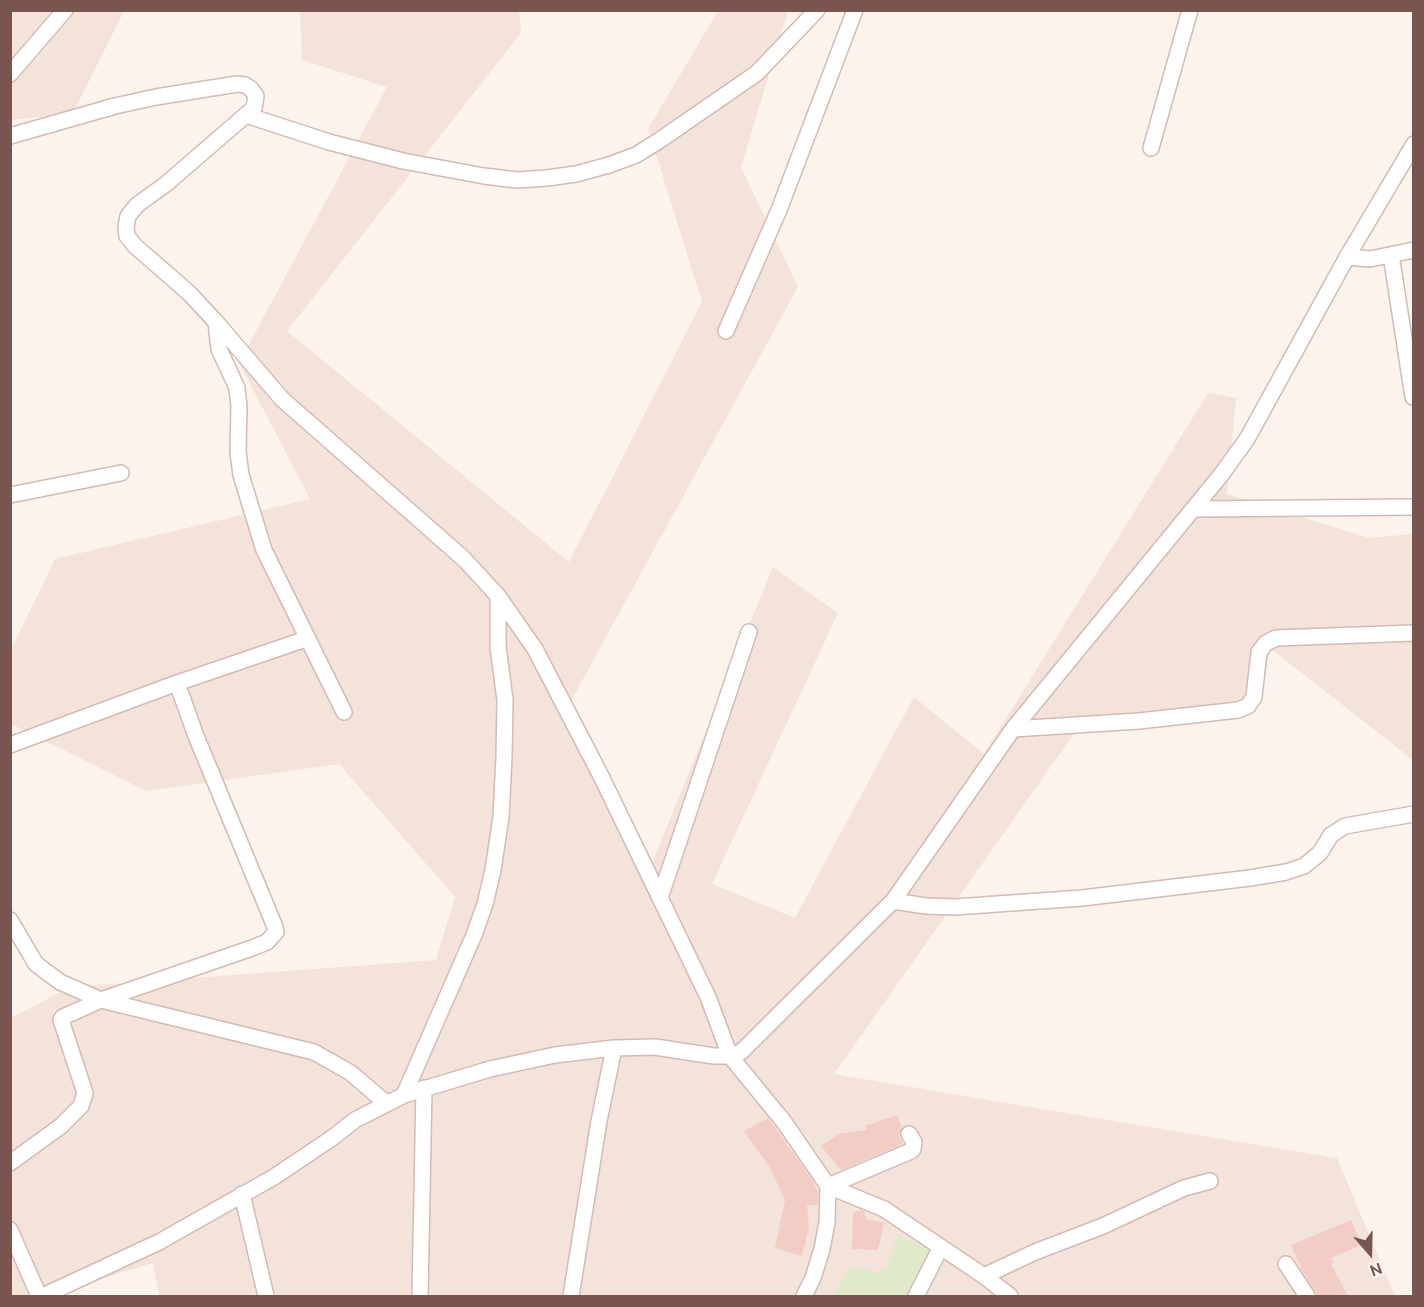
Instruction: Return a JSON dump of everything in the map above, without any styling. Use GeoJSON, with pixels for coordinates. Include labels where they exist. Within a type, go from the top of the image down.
{"type":"FeatureCollection","features":[{"type":"Feature","properties":{"kind":"street"},"geometry":{"type":"LineString","coordinates":[[10,74],[65,10]]}},
{"type":"Feature","properties":{"kind":"street"},"geometry":{"type":"LineString","coordinates":[[246,115],[403,161],[484,176],[517,180],[576,174],[636,155],[660,140],[757,73],[817,10]]}},
{"type":"Feature","properties":{"kind":"street"},"geometry":{"type":"LineString","coordinates":[[726,331],[783,200],[855,10]]}},
{"type":"Feature","properties":{"kind":"street"},"geometry":{"type":"LineString","coordinates":[[1151,148],[1190,10]]}},
{"type":"Feature","properties":{"kind":"street"},"geometry":{"type":"LineString","coordinates":[[10,136],[115,106],[156,97],[237,84],[251,89],[256,96],[254,108],[166,184],[137,205],[128,216],[127,236],[135,246],[189,293],[282,399],[464,559],[498,596],[535,649],[601,776],[708,997],[730,1056],[784,1122],[828,1186],[884,1209],[941,1246],[1010,1296]]}},
{"type":"Feature","properties":{"kind":"street"},"geometry":{"type":"LineString","coordinates":[[10,1230],[41,1296],[159,1242],[295,1164],[356,1120],[404,1095],[424,1088],[555,1055],[614,1048],[655,1047],[714,1056],[730,1056],[741,1052],[893,901],[1013,729],[1221,475],[1246,439],[1413,144]]}},
{"type":"Feature","properties":{"kind":"street"},"geometry":{"type":"LineString","coordinates":[[1347,257],[1370,259],[1413,250]]}},
{"type":"Feature","properties":{"kind":"street"},"geometry":{"type":"LineString","coordinates":[[1391,255],[1413,397]]}},
{"type":"Feature","properties":{"kind":"street"},"geometry":{"type":"LineString","coordinates":[[216,322],[219,349],[237,388],[238,452],[241,475],[264,550],[344,712]]}},
{"type":"Feature","properties":{"kind":"street"},"geometry":{"type":"LineString","coordinates":[[10,495],[121,473]]}},
{"type":"Feature","properties":{"kind":"street"},"geometry":{"type":"LineString","coordinates":[[1195,509],[1413,507]]}},
{"type":"Feature","properties":{"kind":"street"},"geometry":{"type":"LineString","coordinates":[[404,1095],[474,935],[494,870],[501,817],[505,700],[498,646],[498,596]]}},
{"type":"Feature","properties":{"kind":"street"},"geometry":{"type":"LineString","coordinates":[[660,898],[749,632]]}},
{"type":"Feature","properties":{"kind":"street"},"geometry":{"type":"LineString","coordinates":[[1013,729],[1139,721],[1238,710],[1248,706],[1254,697],[1259,652],[1266,643],[1276,638],[1413,633]]}},
{"type":"Feature","properties":{"kind":"street"},"geometry":{"type":"LineString","coordinates":[[10,745],[177,683],[306,639]]}},
{"type":"Feature","properties":{"kind":"street"},"geometry":{"type":"LineString","coordinates":[[10,1163],[61,1126],[81,1106],[85,1093],[61,1020],[63,1017],[72,1011],[101,1000],[252,948],[267,942],[276,932],[196,736],[177,683]]}},
{"type":"Feature","properties":{"kind":"street"},"geometry":{"type":"LineString","coordinates":[[893,901],[926,906],[965,907],[1082,898],[1286,872],[1304,866],[1320,853],[1331,835],[1345,826],[1413,814]]}},
{"type":"Feature","properties":{"kind":"street"},"geometry":{"type":"LineString","coordinates":[[10,920],[36,964],[60,982],[101,1000],[314,1052],[351,1073],[387,1104]]}},
{"type":"Feature","properties":{"kind":"street"},"geometry":{"type":"LineString","coordinates":[[571,1296],[599,1121],[614,1048]]}},
{"type":"Feature","properties":{"kind":"street"},"geometry":{"type":"LineString","coordinates":[[420,1296],[424,1088]]}},
{"type":"Feature","properties":{"kind":"street"},"geometry":{"type":"LineString","coordinates":[[828,1186],[911,1151],[914,1146],[909,1134]]}},
{"type":"Feature","properties":{"kind":"street"},"geometry":{"type":"LineString","coordinates":[[984,1276],[1035,1252],[1103,1226],[1184,1188],[1210,1181]]}},
{"type":"Feature","properties":{"kind":"street"},"geometry":{"type":"LineString","coordinates":[[804,1296],[813,1278],[822,1249],[827,1222],[828,1186]]}},
{"type":"Feature","properties":{"kind":"street"},"geometry":{"type":"LineString","coordinates":[[242,1194],[266,1296]]}},
{"type":"Feature","properties":{"kind":"street"},"geometry":{"type":"LineString","coordinates":[[916,1296],[941,1246]]}},
{"type":"Feature","properties":{"kind":"street"},"geometry":{"type":"LineString","coordinates":[[1286,1264],[1307,1296]]}},
{"type":"Feature","properties":{"kind":"shaded area"},"geometry":{"type":"Polygon","coordinates":[[[10,11],[124,11],[73,113],[11,120],[10,11]]]}},
{"type":"Feature","properties":{"kind":"shaded area"},"geometry":{"type":"Polygon","coordinates":[[[300,11],[519,11],[521,33],[287,331],[569,562],[702,302],[648,129],[718,11],[788,11],[741,167],[798,287],[572,699],[652,863],[773,567],[838,613],[712,884],[795,918],[914,697],[984,754],[1208,393],[1236,398],[1227,494],[1369,538],[1413,534],[1413,760],[1271,649],[1253,703],[1073,735],[834,1074],[1337,1158],[1395,1296],[159,1296],[153,1263],[45,1296],[11,1296],[11,1018],[70,987],[436,960],[455,897],[339,764],[146,791],[11,724],[10,652],[55,559],[310,499],[239,363],[387,87],[302,60],[300,11]]]}},
{"type":"Feature","properties":{"kind":"green space"},"geometry":{"type":"Polygon","coordinates":[[[898,1234],[932,1252],[912,1296],[833,1296],[851,1266],[878,1272],[887,1268],[898,1234]]]}},
{"type":"Feature","properties":{"kind":"building"},"geometry":{"type":"Polygon","coordinates":[[[897,1115],[902,1128],[899,1135],[903,1144],[841,1170],[821,1146],[839,1134],[867,1130],[865,1126],[897,1115]]]}},
{"type":"Feature","properties":{"kind":"building"},"geometry":{"type":"Polygon","coordinates":[[[768,1118],[813,1181],[818,1194],[818,1205],[807,1205],[809,1228],[802,1256],[775,1248],[785,1200],[769,1166],[744,1131],[768,1118]]]}},
{"type":"Feature","properties":{"kind":"building"},"geometry":{"type":"Polygon","coordinates":[[[864,1211],[866,1219],[884,1223],[878,1250],[852,1249],[853,1213],[864,1211]]]}},
{"type":"Feature","properties":{"kind":"building"},"geometry":{"type":"Polygon","coordinates":[[[1351,1220],[1362,1245],[1331,1258],[1334,1263],[1331,1264],[1348,1296],[1317,1296],[1291,1245],[1351,1220]]]}}]}
